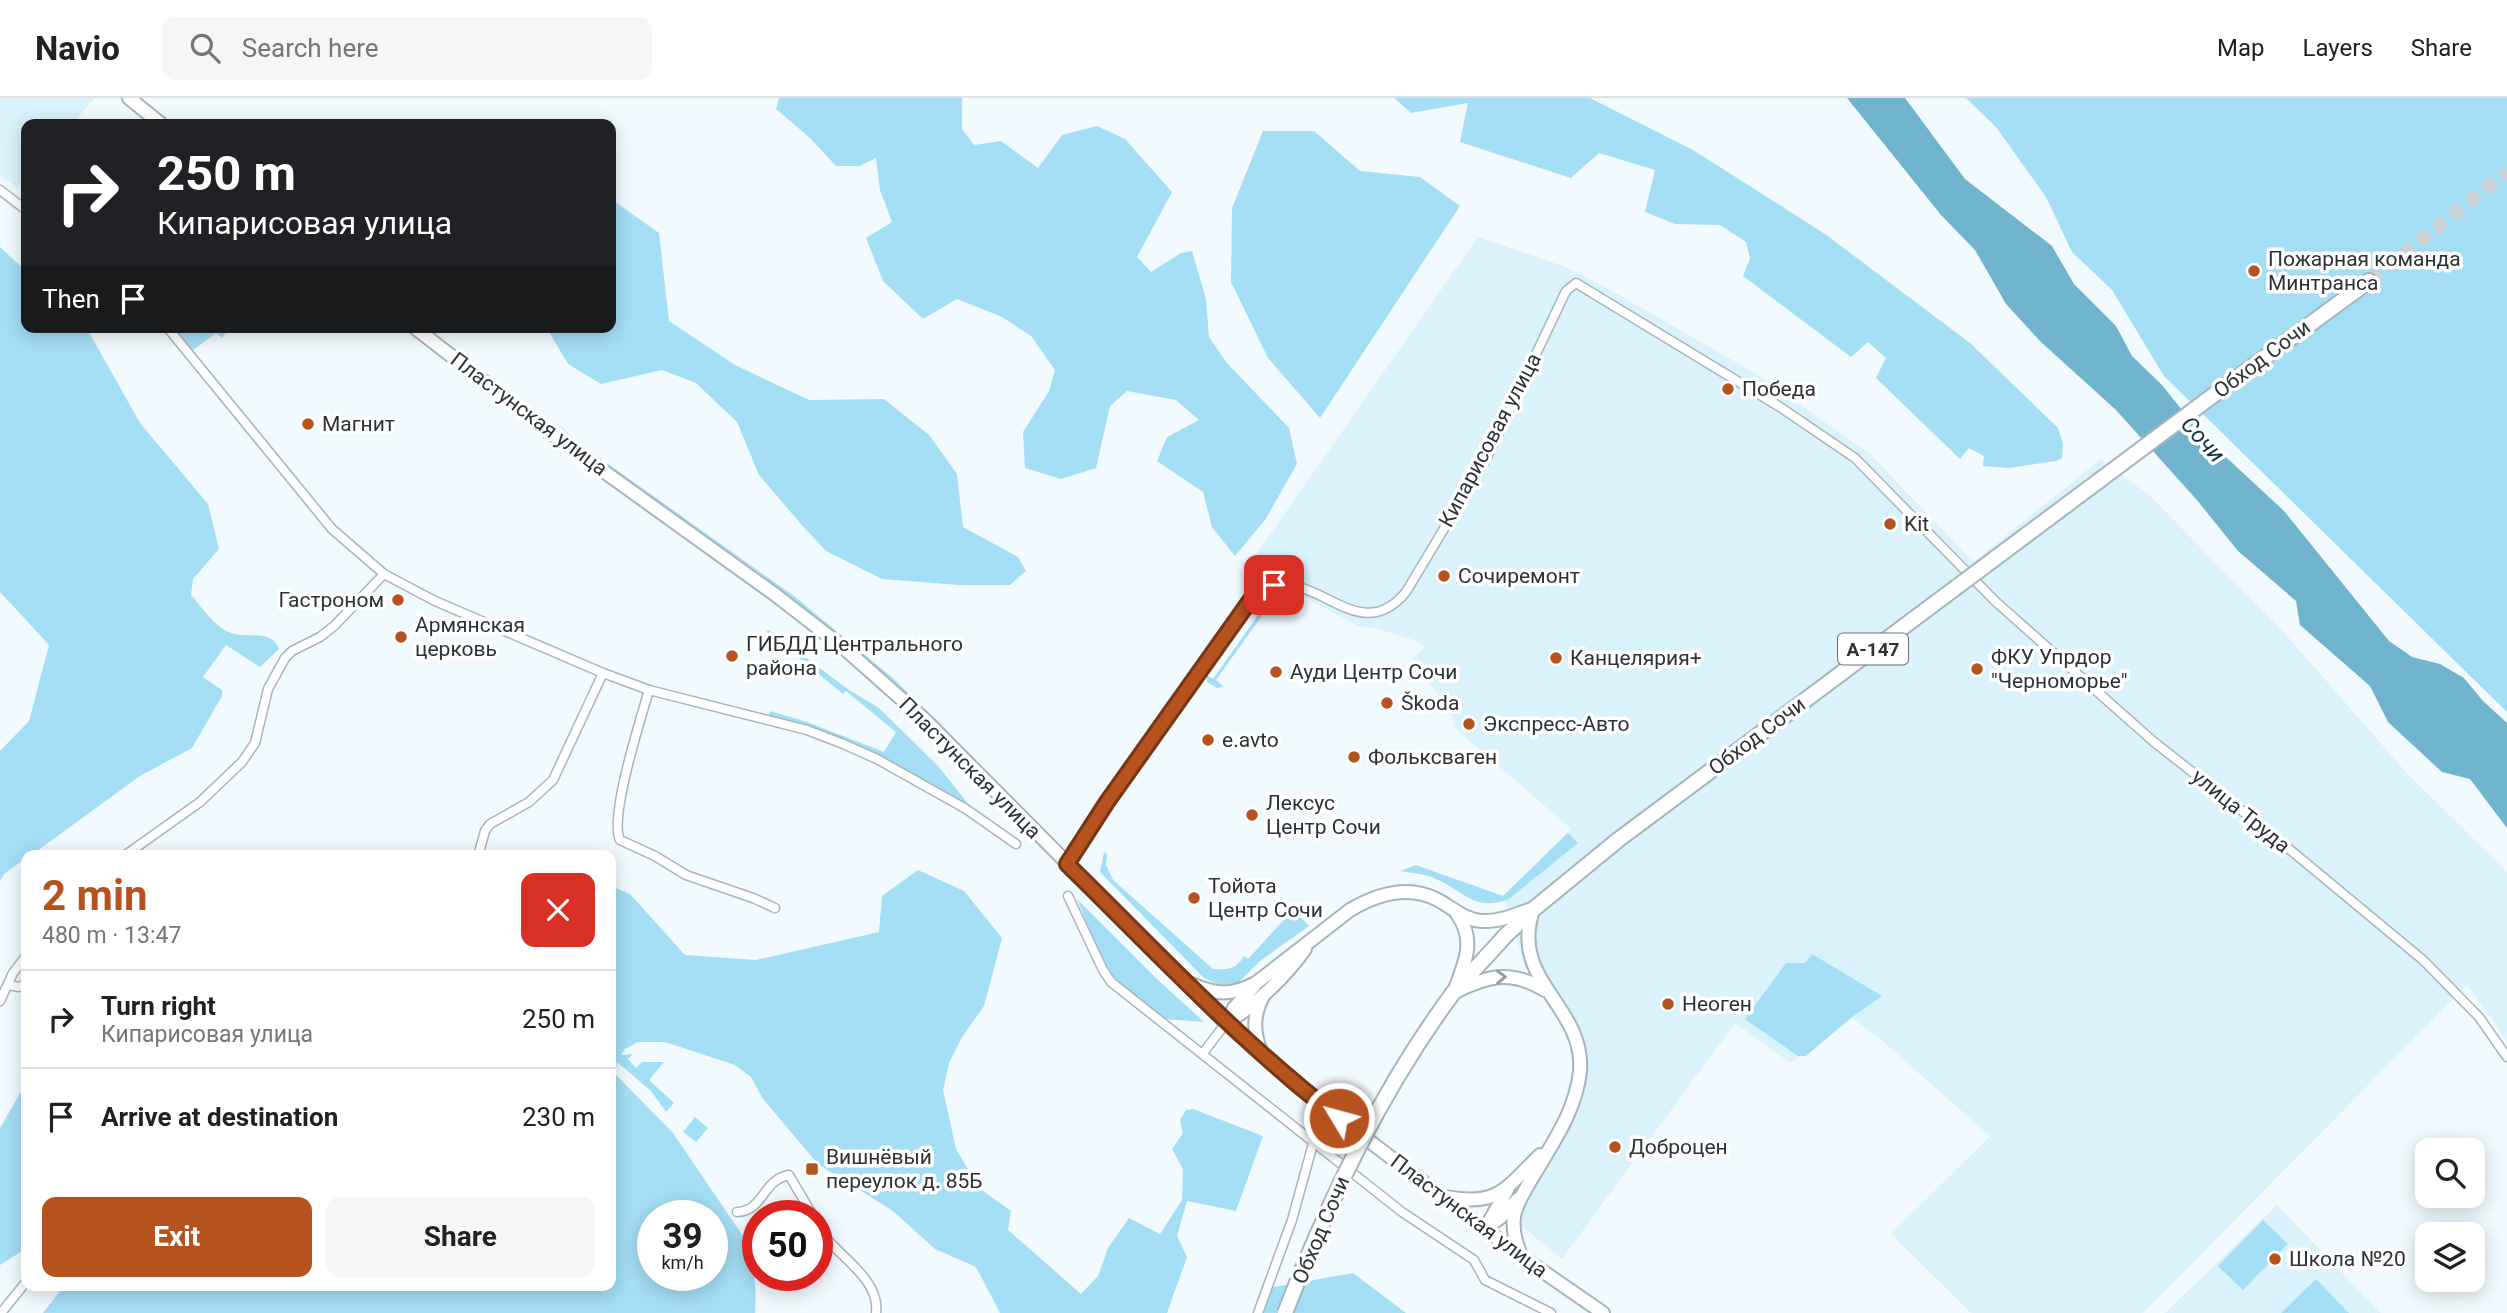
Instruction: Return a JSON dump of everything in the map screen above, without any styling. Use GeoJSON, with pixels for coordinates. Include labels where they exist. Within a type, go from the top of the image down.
{"type":"FeatureCollection","features":[{"type":"Feature","properties":{"kind":"highway","name":"Обход Сочи"},"geometry":{"type":"LineString","coordinates":[[1285,1313],[1366,1129],[1422,1035],[1453,993],[1490,951],[1535,908],[1618,840],[2369,281]]}},
{"type":"Feature","properties":{"kind":"main road"},"geometry":{"type":"LineString","coordinates":[[129,98],[155,119]]}},
{"type":"Feature","properties":{"kind":"main road","name":"Пластунская улица"},"geometry":{"type":"LineString","coordinates":[[422,333],[550,432],[763,585],[844,648],[924,719],[1226,1023],[1298,1087],[1522,1257],[1603,1313]]}},
{"type":"Feature","properties":{"kind":"main road","name":"А-147"},"geometry":{"type":"LineString","coordinates":[[1226,1023],[1234,1008],[1261,988],[1328,926],[1367,900],[1396,892],[1425,895],[1464,917],[1482,921],[1535,908]]}},
{"type":"Feature","properties":{"kind":"main road"},"geometry":{"type":"LineString","coordinates":[[1485,1229],[1501,1217],[1520,1196],[1571,1110],[1578,1087],[1580,1067],[1572,1028],[1537,975],[1529,947],[1529,929],[1535,908]]}},
{"type":"Feature","properties":{"kind":"main road","name":"А-147"},"geometry":{"type":"LineString","coordinates":[[1452,910],[1465,926],[1468,936],[1468,951],[1453,993]]}},
{"type":"Feature","properties":{"kind":"main road"},"geometry":{"type":"LineString","coordinates":[[1453,993],[1480,980],[1505,976],[1532,983],[1548,992]]}},
{"type":"Feature","properties":{"kind":"main road","name":"А-147"},"geometry":{"type":"LineString","coordinates":[[1186,983],[1218,993],[1261,988]]}},
{"type":"Feature","properties":{"kind":"main road"},"geometry":{"type":"LineString","coordinates":[[1261,988],[1255,1017],[1256,1038],[1263,1055]]}},
{"type":"Feature","properties":{"kind":"main road"},"geometry":{"type":"LineString","coordinates":[[1485,1229],[1509,1188],[1552,1142]]}},
{"type":"Feature","properties":{"kind":"main road"},"geometry":{"type":"LineString","coordinates":[[1441,1196],[1477,1200],[1509,1188]]}},
{"type":"Feature","properties":{"kind":"main road"},"geometry":{"type":"LineString","coordinates":[[1520,1196],[1513,1226],[1514,1239],[1522,1257]]}},
{"type":"Feature","properties":{"kind":"street"},"geometry":{"type":"LineString","coordinates":[[0,190],[21,206]]}},
{"type":"Feature","properties":{"kind":"street","name":"Кипарисовая улица"},"geometry":{"type":"LineString","coordinates":[[1067,864],[1107,802],[1254,595],[1274,585],[1301,588],[1364,613],[1388,609],[1406,592],[1487,457],[1566,290],[1576,283],[1780,407],[1855,458],[1967,573]]}},
{"type":"Feature","properties":{"kind":"street","name":"Пластунская улица"},"geometry":{"type":"LineString","coordinates":[[172,333],[332,529],[384,574],[436,601],[603,673],[649,690],[796,727],[877,758],[966,809],[1016,844]]}},
{"type":"Feature","properties":{"kind":"street","name":"улица Труда"},"geometry":{"type":"LineString","coordinates":[[1967,573],[2154,743],[2265,829],[2423,960],[2479,1017],[2507,1057]]}},
{"type":"Feature","properties":{"kind":"street"},"geometry":{"type":"LineString","coordinates":[[133,850],[200,803],[242,762],[255,743],[268,689],[285,658],[334,626],[384,574]]}},
{"type":"Feature","properties":{"kind":"street"},"geometry":{"type":"LineString","coordinates":[[480,850],[490,824],[529,803],[553,780],[603,673]]}},
{"type":"Feature","properties":{"kind":"street"},"geometry":{"type":"LineString","coordinates":[[649,690],[624,785],[617,824],[620,840],[655,856],[686,875],[775,908]]}},
{"type":"Feature","properties":{"kind":"street"},"geometry":{"type":"LineString","coordinates":[[1068,896],[1111,982],[1402,1212],[1474,1260],[1485,1280],[1551,1313]]}},
{"type":"Feature","properties":{"kind":"street"},"geometry":{"type":"LineString","coordinates":[[0,1001],[21,964]]}},
{"type":"Feature","properties":{"kind":"street"},"geometry":{"type":"LineString","coordinates":[[8,985],[21,986]]}},
{"type":"Feature","properties":{"kind":"street"},"geometry":{"type":"LineString","coordinates":[[1203,1053],[1226,1023]]}},
{"type":"Feature","properties":{"kind":"street"},"geometry":{"type":"LineString","coordinates":[[1258,1313],[1292,1220],[1314,1140]]}},
{"type":"Feature","properties":{"kind":"street"},"geometry":{"type":"LineString","coordinates":[[758,1200],[773,1181],[789,1175],[804,1200]]}},
{"type":"Feature","properties":{"kind":"street"},"geometry":{"type":"LineString","coordinates":[[737,1212],[742,1212]]}},
{"type":"Feature","properties":{"kind":"street"},"geometry":{"type":"LineString","coordinates":[[833,1244],[866,1280],[877,1309],[886,1313]]}},
{"type":"Feature","properties":{"kind":"street"},"geometry":{"type":"LineString","coordinates":[[1,1313],[21,1289]]}},
{"type":"Feature","properties":{"kind":"shaded area"},"geometry":{"type":"Polygon","coordinates":[[[0,98],[94,99],[76,119],[21,119],[21,183],[17,187],[0,176],[0,98]]]}},
{"type":"Feature","properties":{"kind":"shaded area"},"geometry":{"type":"Polygon","coordinates":[[[779,98],[962,98],[962,129],[974,145],[1001,141],[1038,168],[1062,135],[1097,126],[1125,139],[1172,192],[1137,257],[1151,272],[1181,253],[1192,251],[1206,299],[1209,337],[1227,363],[1289,428],[1297,464],[1265,520],[1235,556],[1212,527],[1203,492],[1157,461],[1167,437],[1199,420],[1176,400],[1127,391],[1110,406],[1096,468],[1061,479],[1025,468],[1023,432],[1049,391],[1055,370],[1031,336],[1002,317],[957,299],[923,319],[883,281],[866,238],[892,222],[880,190],[876,158],[860,166],[836,166],[810,138],[776,109],[779,98]]]}},
{"type":"Feature","properties":{"kind":"shaded area"},"geometry":{"type":"Polygon","coordinates":[[[1394,98],[1590,98],[1693,150],[1825,234],[1970,343],[2058,428],[2063,444],[2062,458],[2009,468],[1983,466],[1984,456],[1969,448],[1960,459],[1876,378],[1886,358],[1868,342],[1851,357],[1743,276],[1750,258],[1746,242],[1720,225],[1675,224],[1645,212],[1655,170],[1599,153],[1571,178],[1460,142],[1468,103],[1411,113],[1394,98]]]}},
{"type":"Feature","properties":{"kind":"shaded area"},"geometry":{"type":"Polygon","coordinates":[[[1966,98],[2507,98],[2507,712],[2164,376],[2112,290],[2072,252],[2046,197],[1996,127],[1966,98]]]}},
{"type":"Feature","properties":{"kind":"shaded area"},"geometry":{"type":"Polygon","coordinates":[[[1263,131],[1314,131],[1360,171],[1420,177],[1460,206],[1320,418],[1268,358],[1231,282],[1232,208],[1263,131]]]}},
{"type":"Feature","properties":{"kind":"shaded area"},"geometry":{"type":"Polygon","coordinates":[[[616,203],[659,233],[669,321],[735,365],[809,400],[884,399],[929,435],[957,474],[963,527],[1018,557],[1026,571],[1010,585],[959,585],[882,579],[826,551],[759,475],[737,422],[696,383],[662,370],[601,384],[568,364],[550,333],[616,333],[616,203]]]}},
{"type":"Feature","properties":{"kind":"shaded area"},"geometry":{"type":"Polygon","coordinates":[[[1478,237],[1563,266],[1607,288],[1755,373],[1870,454],[1973,562],[2101,459],[2149,495],[2280,628],[2405,771],[2507,872],[2507,1041],[2467,985],[2143,1313],[1971,1313],[1891,1234],[1990,1136],[1880,1039],[1852,1018],[1790,1063],[1735,1023],[1562,1259],[1518,1223],[1581,1087],[1580,1038],[1526,969],[1503,896],[1571,829],[1455,728],[1452,716],[1413,658],[1425,647],[1413,640],[1375,628],[1358,626],[1312,601],[1255,556],[1478,237]]]}},
{"type":"Feature","properties":{"kind":"shaded area"},"geometry":{"type":"Polygon","coordinates":[[[0,247],[21,266],[21,333],[89,333],[140,423],[208,504],[219,549],[193,579],[191,595],[225,630],[238,635],[271,638],[279,649],[260,667],[226,645],[203,677],[222,690],[222,696],[192,748],[140,776],[38,850],[21,850],[21,862],[4,874],[0,881],[0,751],[29,721],[49,645],[0,592],[0,247]]]}},
{"type":"Feature","properties":{"kind":"shaded area"},"geometry":{"type":"Polygon","coordinates":[[[176,333],[216,333],[192,351],[176,333]]]}},
{"type":"Feature","properties":{"kind":"shaded area"},"geometry":{"type":"Polygon","coordinates":[[[555,421],[580,444],[794,596],[894,679],[932,717],[955,732],[931,717],[892,680],[818,618],[579,445],[555,421]]]}},
{"type":"Feature","properties":{"kind":"shaded area"},"geometry":{"type":"Polygon","coordinates":[[[1268,601],[1271,603],[1216,680],[1224,687],[1217,688],[1207,682],[1207,675],[1213,679],[1268,601]]]}},
{"type":"Feature","properties":{"kind":"shaded area"},"geometry":{"type":"Polygon","coordinates":[[[769,630],[849,690],[879,708],[938,766],[970,806],[878,755],[768,717],[770,711],[807,722],[884,752],[896,732],[846,691],[843,694],[766,631],[769,630]]]}},
{"type":"Feature","properties":{"kind":"shaded area"},"geometry":{"type":"Polygon","coordinates":[[[1568,833],[1578,843],[1509,899],[1497,902],[1479,902],[1433,878],[1400,871],[1416,865],[1503,896],[1568,833]]]}},
{"type":"Feature","properties":{"kind":"shaded area"},"geometry":{"type":"Polygon","coordinates":[[[1104,852],[1107,854],[1106,865],[1113,880],[1213,969],[1231,968],[1244,956],[1248,959],[1293,910],[1309,926],[1260,961],[1238,983],[1220,985],[1204,978],[1100,872],[1104,852]]]}},
{"type":"Feature","properties":{"kind":"shaded area"},"geometry":{"type":"Polygon","coordinates":[[[918,870],[964,891],[1002,938],[984,1006],[962,1037],[949,1063],[943,1090],[956,1149],[979,1188],[1011,1211],[1008,1230],[1081,1294],[1098,1276],[1108,1248],[1129,1218],[1160,1234],[1182,1200],[1183,1169],[1172,1149],[1183,1133],[1180,1120],[1186,1110],[1193,1109],[1263,1136],[1236,1211],[1187,1201],[1177,1236],[1187,1257],[1167,1313],[1000,1313],[976,1267],[935,1249],[893,1211],[818,1164],[763,1099],[751,1077],[735,1065],[665,1042],[638,1042],[625,1049],[621,1055],[633,1054],[628,1059],[636,1068],[642,1062],[664,1062],[649,1080],[674,1103],[666,1112],[651,1091],[617,1062],[616,1068],[616,888],[630,894],[685,955],[756,960],[879,932],[882,896],[918,870]]]}},
{"type":"Feature","properties":{"kind":"shaded area"},"geometry":{"type":"Polygon","coordinates":[[[1077,899],[1204,1022],[1164,1019],[1113,979],[1104,965],[1077,899]]]}},
{"type":"Feature","properties":{"kind":"shaded area"},"geometry":{"type":"Polygon","coordinates":[[[1812,954],[1882,996],[1852,1017],[1806,1056],[1798,1056],[1745,1019],[1786,963],[1805,963],[1812,954]]]}},
{"type":"Feature","properties":{"kind":"shaded area"},"geometry":{"type":"Polygon","coordinates":[[[616,1075],[673,1133],[719,1200],[637,1200],[637,1291],[728,1291],[728,1214],[742,1235],[742,1291],[756,1291],[755,1313],[43,1313],[60,1291],[616,1291],[616,1075]]]}},
{"type":"Feature","properties":{"kind":"shaded area"},"geometry":{"type":"Polygon","coordinates":[[[21,1092],[21,1252],[0,1265],[0,1128],[21,1092]]]}},
{"type":"Feature","properties":{"kind":"shaded area"},"geometry":{"type":"Polygon","coordinates":[[[695,1117],[708,1128],[696,1142],[683,1132],[695,1117]]]}},
{"type":"Feature","properties":{"kind":"shaded area","name":"Школа №20"},"geometry":{"type":"Polygon","coordinates":[[[2277,1205],[2381,1313],[2165,1313],[2277,1205]]]}},
{"type":"Feature","properties":{"kind":"shaded area"},"geometry":{"type":"Polygon","coordinates":[[[2263,1220],[2288,1244],[2243,1290],[2218,1266],[2263,1220]]]}},
{"type":"Feature","properties":{"kind":"shaded area"},"geometry":{"type":"Polygon","coordinates":[[[1353,1273],[1406,1313],[1261,1313],[1269,1288],[1353,1273]]]}},
{"type":"Feature","properties":{"kind":"shaded area"},"geometry":{"type":"Polygon","coordinates":[[[2316,1279],[2349,1313],[2281,1313],[2316,1279]]]}},
{"type":"Feature","properties":{"kind":"water","name":"Сочи"},"geometry":{"type":"Polygon","coordinates":[[[1847,98],[1905,98],[1965,179],[2052,246],[2074,284],[2116,326],[2132,356],[2162,385],[2201,434],[2284,511],[2389,641],[2412,657],[2440,664],[2464,678],[2483,701],[2507,723],[2507,828],[2470,779],[2442,772],[2388,722],[2370,686],[2300,625],[2296,601],[2238,551],[2196,499],[2116,410],[2041,342],[2006,304],[1975,250],[1941,215],[1847,98]]]}},
{"type":"Feature","properties":{"kind":"tunnel"},"geometry":{"type":"LineString","coordinates":[[2369,281],[2507,172]]}},
{"type":"Feature","properties":{"kind":"place","name":"Пожарная команда Минтранса"},"geometry":{"type":"Point","coordinates":[2254,271]}},
{"type":"Feature","properties":{"kind":"place","name":"Победа"},"geometry":{"type":"Point","coordinates":[1728,389]}},
{"type":"Feature","properties":{"kind":"place","name":"Магнит"},"geometry":{"type":"Point","coordinates":[308,424]}},
{"type":"Feature","properties":{"kind":"place","name":"Kit"},"geometry":{"type":"Point","coordinates":[1890,524]}},
{"type":"Feature","properties":{"kind":"place","name":"Сочиремонт"},"geometry":{"type":"Point","coordinates":[1444,576]}},
{"type":"Feature","properties":{"kind":"place","name":"Гастроном"},"geometry":{"type":"Point","coordinates":[398,600]}},
{"type":"Feature","properties":{"kind":"place","name":"Армянская церковь"},"geometry":{"type":"Point","coordinates":[401,637]}},
{"type":"Feature","properties":{"kind":"place","name":"ГИБДД Центрального района"},"geometry":{"type":"Point","coordinates":[732,656]}},
{"type":"Feature","properties":{"kind":"place","name":"Канцелярия+"},"geometry":{"type":"Point","coordinates":[1556,658]}},
{"type":"Feature","properties":{"kind":"place","name":"ФКУ Упрдор \"Черноморье\""},"geometry":{"type":"Point","coordinates":[1977,669]}},
{"type":"Feature","properties":{"kind":"place","name":"Ауди Центр Сочи"},"geometry":{"type":"Point","coordinates":[1276,672]}},
{"type":"Feature","properties":{"kind":"place","name":"Škoda"},"geometry":{"type":"Point","coordinates":[1387,703]}},
{"type":"Feature","properties":{"kind":"place","name":"Экспресс-Авто"},"geometry":{"type":"Point","coordinates":[1469,724]}},
{"type":"Feature","properties":{"kind":"place","name":"e.avto"},"geometry":{"type":"Point","coordinates":[1208,740]}},
{"type":"Feature","properties":{"kind":"place","name":"Фольксваген"},"geometry":{"type":"Point","coordinates":[1354,757]}},
{"type":"Feature","properties":{"kind":"place","name":"Лексус Центр Сочи"},"geometry":{"type":"Point","coordinates":[1252,815]}},
{"type":"Feature","properties":{"kind":"place","name":"Тойота Центр Сочи"},"geometry":{"type":"Point","coordinates":[1194,898]}},
{"type":"Feature","properties":{"kind":"place","name":"Неоген"},"geometry":{"type":"Point","coordinates":[1668,1004]}},
{"type":"Feature","properties":{"kind":"place","name":"Доброцен"},"geometry":{"type":"Point","coordinates":[1615,1147]}},
{"type":"Feature","properties":{"kind":"place","name":"Вишнёвый переулок д. 85Б"},"geometry":{"type":"Point","coordinates":[812,1169]}},
{"type":"Feature","properties":{"kind":"place","name":"Школа №20"},"geometry":{"type":"Point","coordinates":[2275,1259]}},
{"type":"Feature","properties":{"kind":"route"},"geometry":{"type":"LineString","coordinates":[[1274,585],[1254,595],[1107,802],[1067,864],[1226,1023],[1298,1087],[1339,1118]]}}]}
